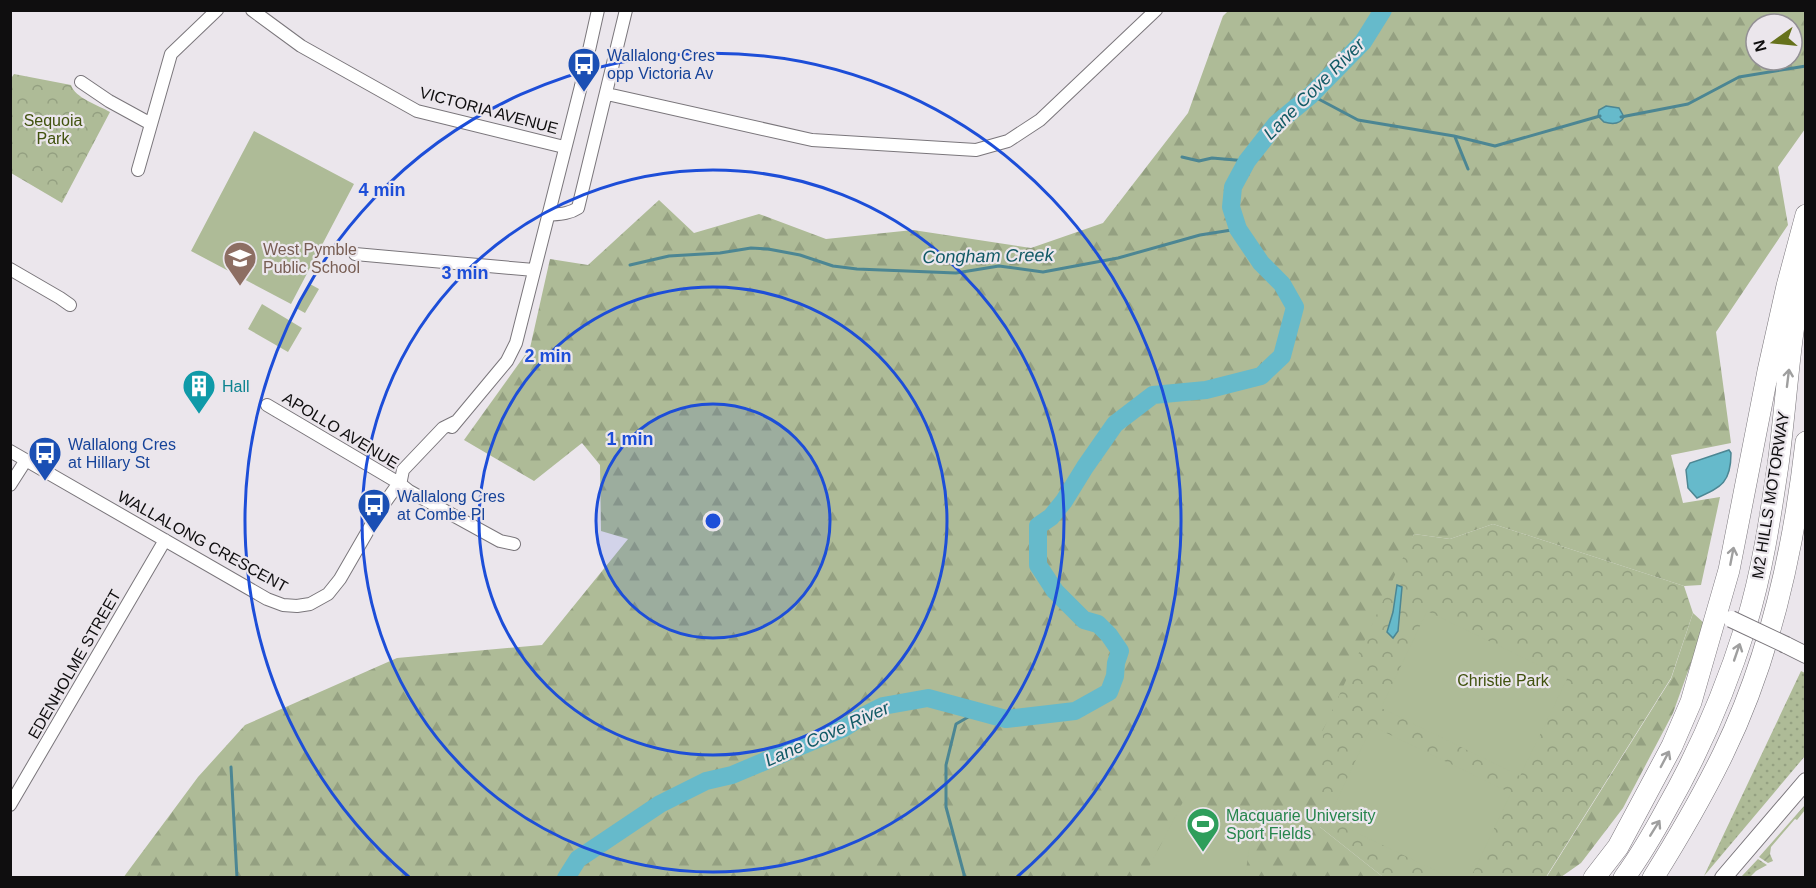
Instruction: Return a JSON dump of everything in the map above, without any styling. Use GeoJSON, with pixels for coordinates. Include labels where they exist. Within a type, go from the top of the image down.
{"type":"FeatureCollection","features":[{"type":"Feature","properties":{"kind":"highway"},"geometry":{"type":"LineString","coordinates":[[1594,878],[1618,847],[1672,746],[1724,616],[1729,570],[1768,371],[1786,286],[1806,215]]}},
{"type":"Feature","properties":{"kind":"highway","name":"M2 HILLS MOTORWAY"},"geometry":{"type":"LineString","coordinates":[[1624,878],[1686,775],[1709,727],[1746,624],[1768,531],[1794,333],[1806,265]]}},
{"type":"Feature","properties":{"kind":"highway","name":"M2 HILLS MOTORWAY"},"geometry":{"type":"LineString","coordinates":[[1653,878],[1723,754],[1764,650],[1780,593],[1792,537],[1806,442]]}},
{"type":"Feature","properties":{"kind":"highway"},"geometry":{"type":"LineString","coordinates":[[1693,809],[1727,762],[1751,714],[1765,679],[1786,612],[1806,512]]}},
{"type":"Feature","properties":{"kind":"street"},"geometry":{"type":"LineString","coordinates":[[138,170],[171,54],[217,10]]}},
{"type":"Feature","properties":{"kind":"street","name":"VICTORIA AVENUE"},"geometry":{"type":"LineString","coordinates":[[252,10],[301,46],[417,111],[564,147]]}},
{"type":"Feature","properties":{"kind":"street"},"geometry":{"type":"LineString","coordinates":[[548,214],[572,212],[578,208],[626,10]]}},
{"type":"Feature","properties":{"kind":"street"},"geometry":{"type":"LineString","coordinates":[[607,94],[812,140],[976,150],[1008,141],[1040,120],[1156,10]]}},
{"type":"Feature","properties":{"kind":"street","name":"WALLALONG CRESCENT"},"geometry":{"type":"LineString","coordinates":[[10,451],[275,603],[297,606],[320,600],[335,587],[381,508],[400,482],[409,477],[448,434],[455,422],[491,381],[513,351],[520,330],[596,11]]}},
{"type":"Feature","properties":{"kind":"street"},"geometry":{"type":"LineString","coordinates":[[81,82],[109,101],[151,124]]}},
{"type":"Feature","properties":{"kind":"street"},"geometry":{"type":"LineString","coordinates":[[355,254],[534,270]]}},
{"type":"Feature","properties":{"kind":"street"},"geometry":{"type":"LineString","coordinates":[[10,269],[70,305]]}},
{"type":"Feature","properties":{"kind":"street","name":"APOLLO AVENUE"},"geometry":{"type":"LineString","coordinates":[[267,405],[400,482],[409,491],[500,541],[514,544]]}},
{"type":"Feature","properties":{"kind":"street"},"geometry":{"type":"LineString","coordinates":[[10,485],[26,460]]}},
{"type":"Feature","properties":{"kind":"street","name":"EDENHOLME STREET"},"geometry":{"type":"LineString","coordinates":[[10,805],[165,540]]}},
{"type":"Feature","properties":{"kind":"street"},"geometry":{"type":"LineString","coordinates":[[1724,616],[1806,655]]}},
{"type":"Feature","properties":{"kind":"street"},"geometry":{"type":"LineString","coordinates":[[1724,878],[1806,781]]}},
{"type":"Feature","properties":{"kind":"green space"},"geometry":{"type":"Polygon","coordinates":[[[1228,11],[1805,11],[1805,129],[1778,167],[1788,225],[1716,332],[1731,443],[1671,455],[1683,503],[1720,497],[1701,585],[1684,586],[1493,524],[1450,539],[1414,534],[1320,827],[1383,877],[123,878],[198,777],[245,725],[397,658],[542,645],[628,539],[601,531],[600,465],[582,443],[534,481],[464,440],[530,348],[550,259],[588,265],[659,200],[694,233],[759,214],[826,239],[913,230],[1031,248],[1103,223],[1188,113],[1223,16],[1228,11]]]}},
{"type":"Feature","properties":{"kind":"green space","name":"Sequoia Park"},"geometry":{"type":"Polygon","coordinates":[[[14,74],[71,85],[77,94],[110,112],[62,203],[11,173],[10,80],[14,74]]]}},
{"type":"Feature","properties":{"kind":"green space"},"geometry":{"type":"Polygon","coordinates":[[[254,131],[354,184],[291,304],[191,251],[254,131]]]}},
{"type":"Feature","properties":{"kind":"green space"},"geometry":{"type":"Polygon","coordinates":[[[310,284],[319,289],[305,313],[296,308],[310,284]]]}},
{"type":"Feature","properties":{"kind":"green space"},"geometry":{"type":"Polygon","coordinates":[[[262,304],[302,328],[288,352],[248,329],[262,304]]]}},
{"type":"Feature","properties":{"kind":"green space","name":"Christie Park"},"geometry":{"type":"Polygon","coordinates":[[[1493,524],[1684,586],[1693,613],[1671,678],[1546,877],[1383,877],[1320,827],[1323,730],[1414,534],[1450,539],[1493,524]]]}},
{"type":"Feature","properties":{"kind":"green space"},"geometry":{"type":"Polygon","coordinates":[[[1427,611],[1567,679],[1520,776],[1381,708],[1427,611]]]}},
{"type":"Feature","properties":{"kind":"green space"},"geometry":{"type":"Polygon","coordinates":[[[1693,613],[1705,624],[1673,713],[1623,808],[1581,863],[1561,877],[1546,878],[1671,679],[1693,613]]]}},
{"type":"Feature","properties":{"kind":"green space"},"geometry":{"type":"Polygon","coordinates":[[[1801,671],[1805,673],[1805,756],[1704,876],[1801,671]]]}},
{"type":"Feature","properties":{"kind":"green space"},"geometry":{"type":"Polygon","coordinates":[[[1372,726],[1511,793],[1471,877],[1449,877],[1328,819],[1372,726]]]}},
{"type":"Feature","properties":{"kind":"green space","name":"Macquarie University Sport Fields"},"geometry":{"type":"Polygon","coordinates":[[[1186,796],[1252,829],[1245,877],[1144,877],[1186,796]]]}},
{"type":"Feature","properties":{"kind":"green space"},"geometry":{"type":"Polygon","coordinates":[[[1805,805],[1805,810],[1797,820],[1795,819],[1771,847],[1770,854],[1773,861],[1768,863],[1759,857],[1805,805]]]}},
{"type":"Feature","properties":{"kind":"green space"},"geometry":{"type":"Polygon","coordinates":[[[1758,859],[1767,865],[1750,877],[1741,877],[1758,859]]]}},
{"type":"Feature","properties":{"kind":"water"},"geometry":{"type":"Polygon","coordinates":[[[1606,106],[1619,108],[1624,117],[1622,120],[1615,123],[1604,122],[1598,116],[1599,110],[1606,106]]]}},
{"type":"Feature","properties":{"kind":"water"},"geometry":{"type":"Polygon","coordinates":[[[1729,450],[1731,463],[1727,477],[1719,487],[1697,498],[1688,488],[1686,470],[1690,463],[1729,450]]]}},
{"type":"Feature","properties":{"kind":"water"},"geometry":{"type":"Polygon","coordinates":[[[1397,585],[1402,587],[1398,631],[1393,638],[1387,632],[1397,585]]]}},
{"type":"Feature","properties":{"kind":"waterway","name":"Lane Cove River"},"geometry":{"type":"LineString","coordinates":[[566,878],[578,859],[660,804],[706,781],[732,775],[844,728],[883,706],[928,698],[1006,719],[1075,711],[1109,692],[1120,651],[1098,624],[1084,620],[1055,591],[1038,565],[1038,526],[1051,517],[1064,501],[1115,424],[1153,395],[1206,390],[1261,376],[1282,356],[1295,307],[1282,284],[1261,263],[1238,229],[1231,207],[1233,187],[1247,161],[1276,124],[1311,95],[1363,42],[1383,10]]}},
{"type":"Feature","properties":{"kind":"waterway"},"geometry":{"type":"LineString","coordinates":[[1621,117],[1688,104],[1739,77],[1806,66]]}},
{"type":"Feature","properties":{"kind":"waterway"},"geometry":{"type":"LineString","coordinates":[[1311,95],[1358,120],[1454,136],[1495,146],[1600,116]]}},
{"type":"Feature","properties":{"kind":"waterway"},"geometry":{"type":"LineString","coordinates":[[1455,137],[1468,169]]}},
{"type":"Feature","properties":{"kind":"waterway"},"geometry":{"type":"LineString","coordinates":[[1182,157],[1199,161],[1212,158],[1247,161]]}},
{"type":"Feature","properties":{"kind":"waterway","name":"Congham Creek"},"geometry":{"type":"LineString","coordinates":[[630,265],[669,256],[720,253],[751,248],[800,255],[833,266],[857,269],[956,273],[999,266],[1043,272],[1118,258],[1200,235],[1238,229]]}},
{"type":"Feature","properties":{"kind":"waterway"},"geometry":{"type":"LineString","coordinates":[[965,878],[946,807],[946,765],[956,724],[977,712]]}},
{"type":"Feature","properties":{"kind":"waterway"},"geometry":{"type":"LineString","coordinates":[[231,767],[237,878]]}},
{"type":"Feature","properties":{"kind":"place","name":"Wallalong Cres opp Victoria Av"},"geometry":{"type":"Point","coordinates":[584,93]}},
{"type":"Feature","properties":{"kind":"place","name":"West Pymble Public School"},"geometry":{"type":"Point","coordinates":[240,287]}},
{"type":"Feature","properties":{"kind":"place","name":"Hall"},"geometry":{"type":"Point","coordinates":[199,415]}},
{"type":"Feature","properties":{"kind":"place","name":"Wallalong Cres at Hillary St"},"geometry":{"type":"Point","coordinates":[45,482]}},
{"type":"Feature","properties":{"kind":"place","name":"Wallalong Cres at Combe Pl"},"geometry":{"type":"Point","coordinates":[374,534]}},
{"type":"Feature","properties":{"kind":"place","name":"Macquarie University Sport Fields"},"geometry":{"type":"Point","coordinates":[1203,853]}}]}
